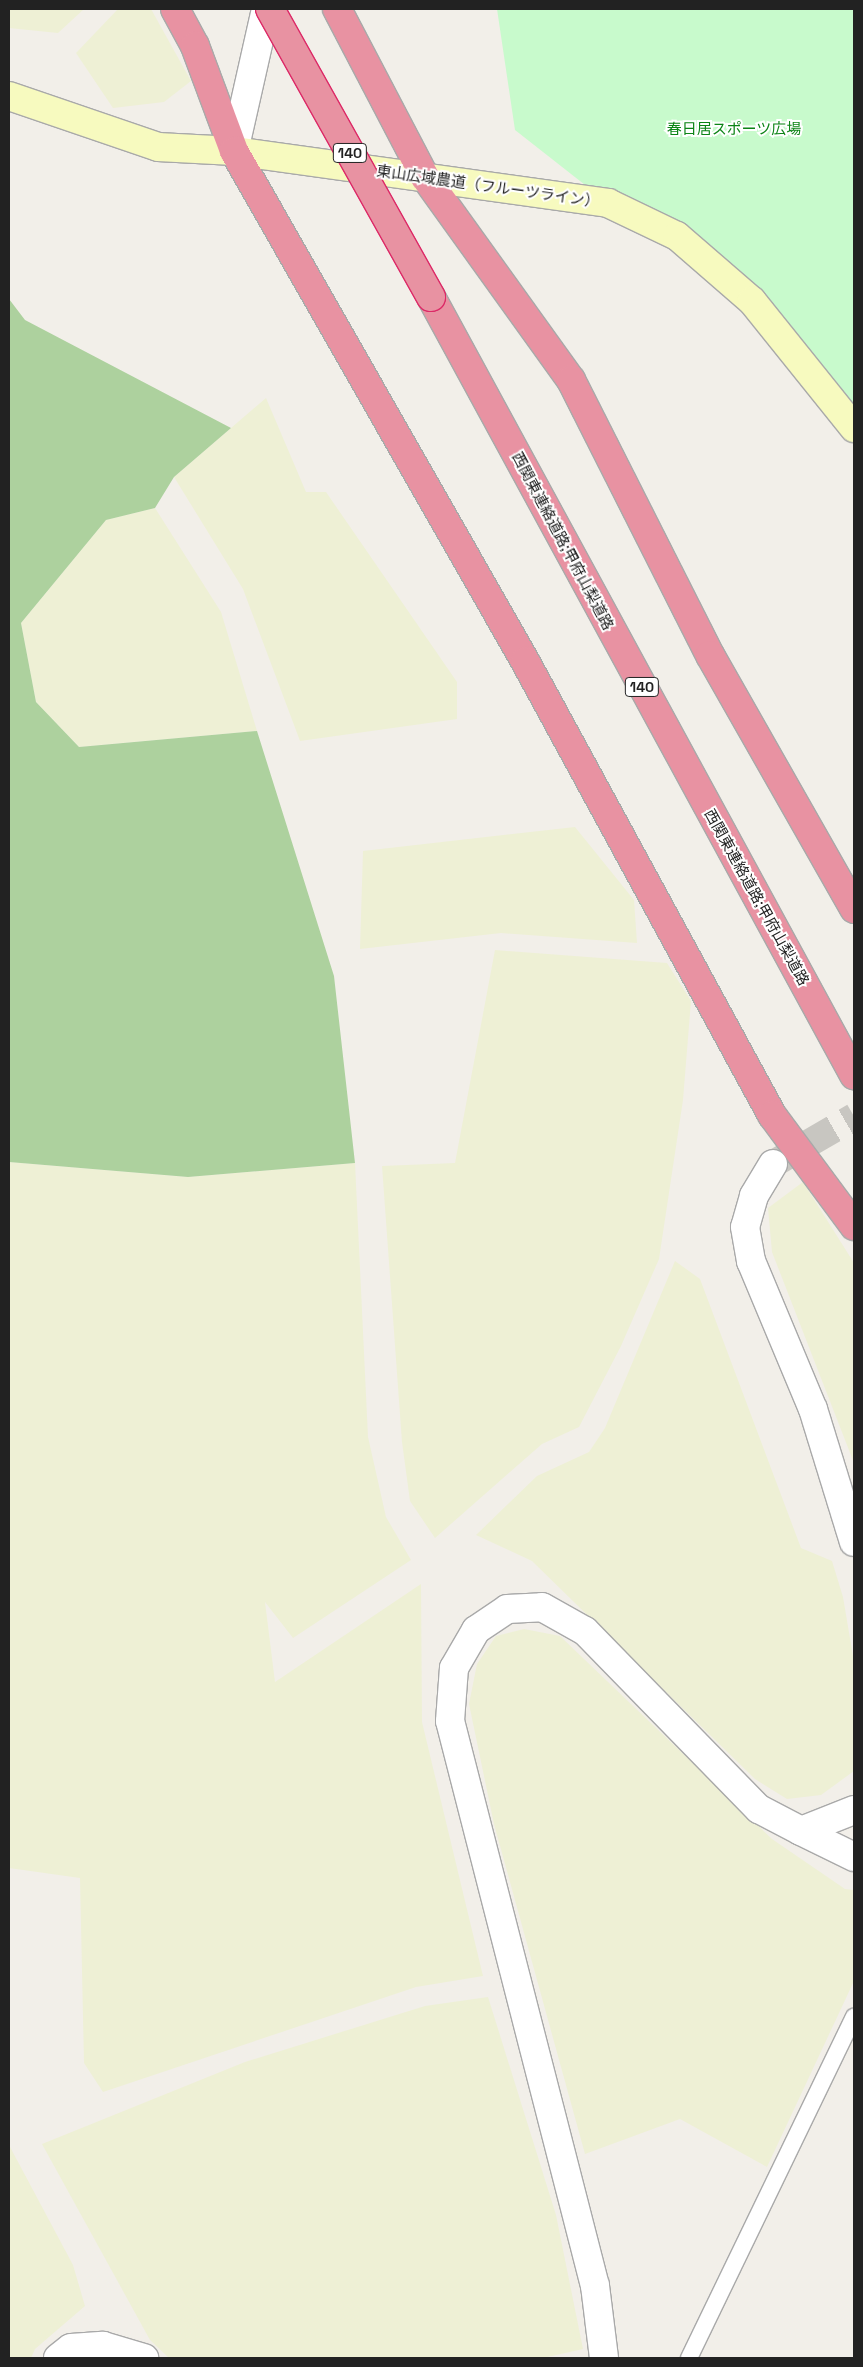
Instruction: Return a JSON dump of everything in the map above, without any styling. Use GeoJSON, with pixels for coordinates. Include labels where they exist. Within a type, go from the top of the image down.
{"type":"FeatureCollection","features":[{"type":"Feature","properties":{"kind":"highway"},"geometry":{"type":"LineString","coordinates":[[175,9],[195,46],[234,151],[525,661],[772,1115],[854,1226]]}},
{"type":"Feature","properties":{"kind":"highway","name":"西関東連絡道路;甲府山梨道路"},"geometry":{"type":"LineString","coordinates":[[268,9],[431,297],[854,1076]]}},
{"type":"Feature","properties":{"kind":"highway"},"geometry":{"type":"LineString","coordinates":[[337,9],[425,177],[570,380],[710,655],[854,909]]}},
{"type":"Feature","properties":{"kind":"street"},"geometry":{"type":"LineString","coordinates":[[234,151],[268,9]]}},
{"type":"Feature","properties":{"kind":"street","name":"東山広域農道（フルーツライン）"},"geometry":{"type":"LineString","coordinates":[[9,96],[158,147],[234,151],[608,203],[676,236],[752,301],[854,428]]}},
{"type":"Feature","properties":{"kind":"street"},"geometry":{"type":"LineString","coordinates":[[773,1164],[754,1196],[744,1227],[751,1261],[813,1410],[854,1542]]}},
{"type":"Feature","properties":{"kind":"street"},"geometry":{"type":"LineString","coordinates":[[604,2358],[595,2286],[450,1721],[454,1668],[476,1630],[508,1609],[542,1607],[585,1631],[759,1809],[854,1857]]}},
{"type":"Feature","properties":{"kind":"street"},"geometry":{"type":"LineString","coordinates":[[801,1831],[854,1810]]}},
{"type":"Feature","properties":{"kind":"street"},"geometry":{"type":"LineString","coordinates":[[58,2358],[71,2348],[103,2346],[144,2358]]}},
{"type":"Feature","properties":{"kind":"lane"},"geometry":{"type":"LineString","coordinates":[[689,2358],[854,2017]]}},
{"type":"Feature","properties":{"kind":"green space"},"geometry":{"type":"Polygon","coordinates":[[[9,9],[84,9],[58,33],[9,28],[9,9]]]}},
{"type":"Feature","properties":{"kind":"green space"},"geometry":{"type":"Polygon","coordinates":[[[118,9],[151,9],[191,81],[164,102],[113,108],[76,53],[118,9]]]}},
{"type":"Feature","properties":{"kind":"green space","name":"春日居スポーツ広場"},"geometry":{"type":"Polygon","coordinates":[[[497,9],[854,9],[854,428],[752,301],[608,203],[515,130],[497,9]]]}},
{"type":"Feature","properties":{"kind":"green space"},"geometry":{"type":"Polygon","coordinates":[[[9,299],[25,320],[231,428],[174,477],[155,508],[106,520],[21,623],[36,702],[79,747],[257,731],[334,976],[355,1163],[188,1177],[9,1162],[9,299]]]}},
{"type":"Feature","properties":{"kind":"green space"},"geometry":{"type":"Polygon","coordinates":[[[266,398],[306,492],[326,492],[457,682],[457,719],[300,741],[243,589],[174,477],[266,398]]]}},
{"type":"Feature","properties":{"kind":"green space"},"geometry":{"type":"Polygon","coordinates":[[[155,508],[221,612],[257,731],[79,747],[36,702],[21,623],[106,520],[155,508]]]}},
{"type":"Feature","properties":{"kind":"green space"},"geometry":{"type":"Polygon","coordinates":[[[575,827],[634,900],[637,943],[501,933],[360,949],[363,851],[575,827]]]}},
{"type":"Feature","properties":{"kind":"green space"},"geometry":{"type":"Polygon","coordinates":[[[495,950],[667,963],[691,1001],[683,1100],[659,1259],[621,1346],[579,1427],[542,1444],[435,1538],[410,1501],[402,1442],[382,1166],[455,1163],[495,950]]]}},
{"type":"Feature","properties":{"kind":"green space"},"geometry":{"type":"Polygon","coordinates":[[[9,1162],[188,1177],[355,1163],[368,1437],[386,1517],[411,1560],[293,1638],[265,1602],[275,1682],[421,1584],[422,1722],[483,1976],[416,1987],[103,2092],[84,2063],[80,1878],[9,1868],[9,1162]]]}},
{"type":"Feature","properties":{"kind":"green space"},"geometry":{"type":"Polygon","coordinates":[[[803,1182],[854,1263],[854,1463],[772,1252],[768,1208],[803,1182]]]}},
{"type":"Feature","properties":{"kind":"green space"},"geometry":{"type":"Polygon","coordinates":[[[675,1261],[700,1279],[801,1548],[832,1561],[843,1597],[854,1662],[854,1771],[821,1795],[787,1799],[755,1779],[532,1561],[476,1535],[537,1476],[589,1452],[605,1428],[675,1261]]]}},
{"type":"Feature","properties":{"kind":"green space"},"geometry":{"type":"Polygon","coordinates":[[[524,1629],[560,1636],[772,1839],[845,1889],[854,1890],[854,1981],[767,2167],[680,2119],[585,2154],[494,1824],[469,1704],[477,1664],[496,1636],[524,1629]]]}},
{"type":"Feature","properties":{"kind":"green space"},"geometry":{"type":"Polygon","coordinates":[[[488,1997],[556,2215],[583,2349],[543,2358],[169,2358],[150,2340],[42,2144],[245,2062],[425,2006],[488,1997]]]}},
{"type":"Feature","properties":{"kind":"green space"},"geometry":{"type":"Polygon","coordinates":[[[9,2145],[73,2265],[85,2306],[35,2349],[31,2358],[9,2358],[9,2145]]]}},
{"type":"Feature","properties":{"kind":"tunnel"},"geometry":{"type":"LineString","coordinates":[[773,1164],[854,1117]]}}]}
